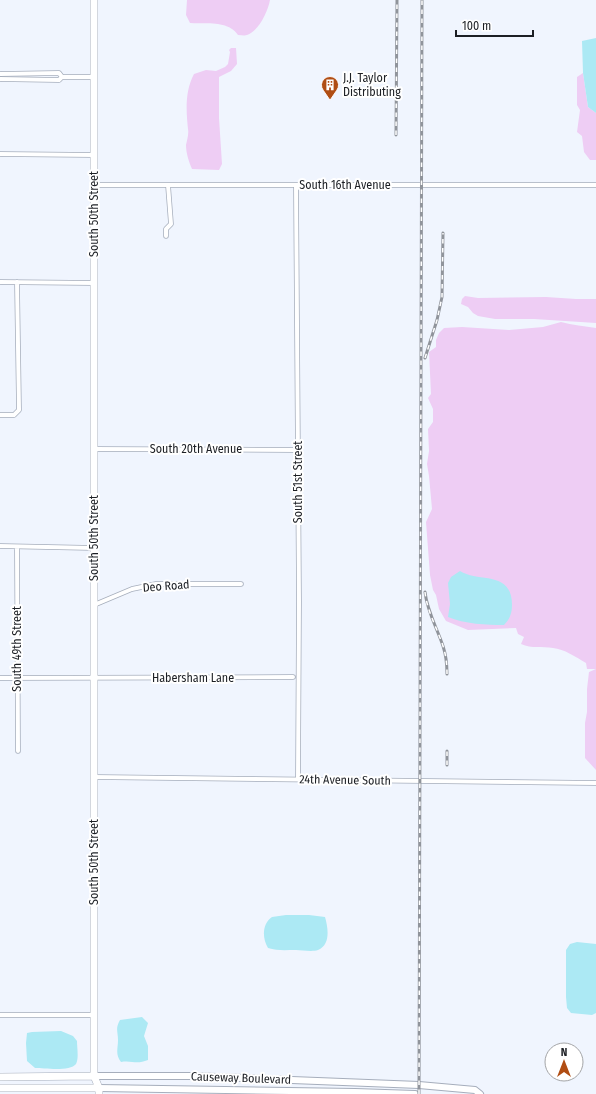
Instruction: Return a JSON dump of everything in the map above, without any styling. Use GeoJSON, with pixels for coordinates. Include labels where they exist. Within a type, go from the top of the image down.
{"type":"FeatureCollection","features":[{"type":"Feature","properties":{"kind":"main road","name":"South 50th Street"},"geometry":{"type":"LineString","coordinates":[[94,0],[94,1076],[99,1091]]}},
{"type":"Feature","properties":{"kind":"main road","name":"South 50th Street"},"geometry":{"type":"LineString","coordinates":[[88,1091],[94,1076]]}},
{"type":"Feature","properties":{"kind":"main road","name":"Causeway Boulevard"},"geometry":{"type":"LineString","coordinates":[[0,1077],[190,1076],[419,1085],[475,1090],[480,1094]]}},
{"type":"Feature","properties":{"kind":"main road"},"geometry":{"type":"LineString","coordinates":[[267,1090],[272,1084],[330,1085],[335,1082]]}},
{"type":"Feature","properties":{"kind":"main road","name":"Causeway Boulevard"},"geometry":{"type":"LineString","coordinates":[[0,1088],[88,1091],[267,1090],[415,1094]]}},
{"type":"Feature","properties":{"kind":"street"},"geometry":{"type":"LineString","coordinates":[[0,74],[59,74],[62,77],[94,77]]}},
{"type":"Feature","properties":{"kind":"street"},"geometry":{"type":"LineString","coordinates":[[0,80],[59,80],[62,77]]}},
{"type":"Feature","properties":{"kind":"street"},"geometry":{"type":"LineString","coordinates":[[0,154],[94,155]]}},
{"type":"Feature","properties":{"kind":"street","name":"South 16th Avenue"},"geometry":{"type":"LineString","coordinates":[[94,185],[596,185]]}},
{"type":"Feature","properties":{"kind":"street"},"geometry":{"type":"LineString","coordinates":[[166,236],[166,229],[171,224],[168,185]]}},
{"type":"Feature","properties":{"kind":"street","name":"South 51st Street"},"geometry":{"type":"LineString","coordinates":[[296,185],[298,779]]}},
{"type":"Feature","properties":{"kind":"street"},"geometry":{"type":"LineString","coordinates":[[0,282],[94,282]]}},
{"type":"Feature","properties":{"kind":"street"},"geometry":{"type":"LineString","coordinates":[[0,415],[14,415],[19,410],[17,282]]}},
{"type":"Feature","properties":{"kind":"street","name":"South 20th Avenue"},"geometry":{"type":"LineString","coordinates":[[94,449],[298,450]]}},
{"type":"Feature","properties":{"kind":"street"},"geometry":{"type":"LineString","coordinates":[[0,546],[94,548]]}},
{"type":"Feature","properties":{"kind":"street","name":"South 49th Street"},"geometry":{"type":"LineString","coordinates":[[17,547],[18,751]]}},
{"type":"Feature","properties":{"kind":"street","name":"Deo Road"},"geometry":{"type":"LineString","coordinates":[[94,605],[132,589],[156,584],[241,584]]}},
{"type":"Feature","properties":{"kind":"street","name":"Habersham Lane"},"geometry":{"type":"LineString","coordinates":[[0,678],[293,678]]}},
{"type":"Feature","properties":{"kind":"street","name":"24th Avenue South"},"geometry":{"type":"LineString","coordinates":[[94,777],[596,783]]}},
{"type":"Feature","properties":{"kind":"street"},"geometry":{"type":"LineString","coordinates":[[0,1015],[94,1015]]}},
{"type":"Feature","properties":{"kind":"shaded area"},"geometry":{"type":"Polygon","coordinates":[[[187,0],[270,0],[265,15],[259,25],[247,35],[238,35],[234,30],[223,25],[210,23],[190,23],[186,15],[187,0]]]}},
{"type":"Feature","properties":{"kind":"shaded area"},"geometry":{"type":"Polygon","coordinates":[[[231,48],[236,48],[237,64],[231,71],[219,77],[219,118],[222,164],[219,170],[192,169],[186,145],[188,133],[187,101],[191,80],[194,74],[206,70],[216,71],[225,67],[228,64],[229,50],[231,48]]]}},
{"type":"Feature","properties":{"kind":"shaded area"},"geometry":{"type":"Polygon","coordinates":[[[583,73],[588,107],[596,113],[596,160],[590,160],[584,152],[582,136],[577,132],[580,110],[577,105],[577,77],[583,73]]]}},
{"type":"Feature","properties":{"kind":"shaded area"},"geometry":{"type":"Polygon","coordinates":[[[465,296],[478,298],[546,297],[596,299],[596,323],[534,319],[495,319],[478,316],[468,307],[461,304],[462,299],[465,296]]]}},
{"type":"Feature","properties":{"kind":"shaded area"},"geometry":{"type":"Polygon","coordinates":[[[561,322],[596,328],[596,669],[587,669],[586,663],[561,650],[521,644],[524,637],[518,634],[516,628],[468,630],[446,621],[439,609],[430,575],[426,522],[432,509],[427,464],[429,451],[428,429],[433,422],[433,409],[428,398],[431,394],[429,352],[436,347],[436,340],[439,333],[444,328],[462,327],[509,330],[543,327],[561,322]]]}},
{"type":"Feature","properties":{"kind":"shaded area"},"geometry":{"type":"Polygon","coordinates":[[[596,669],[596,770],[585,758],[585,723],[589,672],[596,669]]]}},
{"type":"Feature","properties":{"kind":"water"},"geometry":{"type":"Polygon","coordinates":[[[596,38],[596,113],[588,107],[583,73],[582,41],[596,38]]]}},
{"type":"Feature","properties":{"kind":"water"},"geometry":{"type":"Polygon","coordinates":[[[460,571],[493,579],[501,582],[507,587],[511,594],[512,608],[509,618],[504,625],[468,623],[448,617],[450,604],[448,583],[451,577],[460,571]]]}},
{"type":"Feature","properties":{"kind":"water"},"geometry":{"type":"Polygon","coordinates":[[[286,915],[325,917],[328,935],[322,948],[313,951],[278,950],[268,948],[264,936],[266,923],[272,917],[286,915]]]}},
{"type":"Feature","properties":{"kind":"water"},"geometry":{"type":"Polygon","coordinates":[[[577,942],[596,944],[596,1013],[592,1015],[571,1013],[567,1008],[566,950],[570,944],[577,942]]]}},
{"type":"Feature","properties":{"kind":"water"},"geometry":{"type":"Polygon","coordinates":[[[142,1017],[148,1023],[144,1036],[148,1046],[148,1060],[140,1062],[121,1062],[117,1051],[118,1023],[120,1020],[142,1017]]]}},
{"type":"Feature","properties":{"kind":"water"},"geometry":{"type":"Polygon","coordinates":[[[61,1031],[73,1036],[77,1041],[78,1056],[76,1064],[63,1069],[50,1069],[35,1068],[27,1061],[27,1033],[61,1031]]]}},
{"type":"Feature","properties":{"kind":"railway"},"geometry":{"type":"LineString","coordinates":[[396,135],[397,0]]}},
{"type":"Feature","properties":{"kind":"railway"},"geometry":{"type":"LineString","coordinates":[[419,1094],[422,0]]}},
{"type":"Feature","properties":{"kind":"railway"},"geometry":{"type":"LineString","coordinates":[[425,358],[437,320],[442,297],[443,233]]}},
{"type":"Feature","properties":{"kind":"railway"},"geometry":{"type":"LineString","coordinates":[[425,592],[430,613],[444,649],[447,674]]}},
{"type":"Feature","properties":{"kind":"railway"},"geometry":{"type":"LineString","coordinates":[[447,751],[447,765]]}},
{"type":"Feature","properties":{"kind":"place","name":"J.J. Taylor Distributing"},"geometry":{"type":"Point","coordinates":[330,100]}}]}
